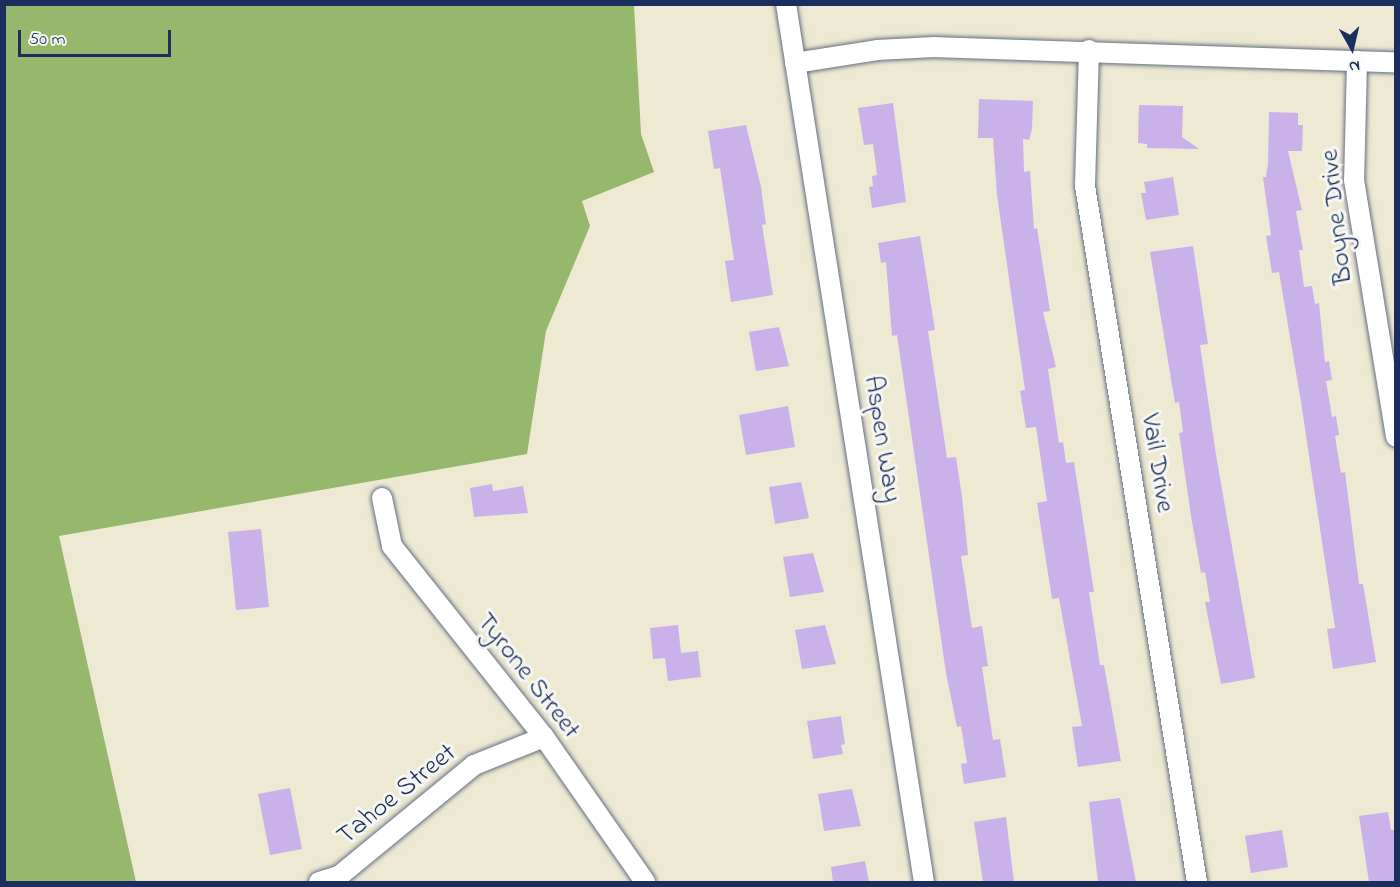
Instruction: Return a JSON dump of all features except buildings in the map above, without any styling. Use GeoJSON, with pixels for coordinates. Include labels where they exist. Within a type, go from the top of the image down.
{"type":"FeatureCollection","features":[{"type":"Feature","properties":{"kind":"street","name":"Aspen Way"},"geometry":{"type":"LineString","coordinates":[[786,4],[924,882]]}},
{"type":"Feature","properties":{"kind":"street"},"geometry":{"type":"LineString","coordinates":[[795,63],[877,50],[934,47],[1089,50],[1395,62]]}},
{"type":"Feature","properties":{"kind":"street","name":"Vail Drive"},"geometry":{"type":"LineString","coordinates":[[1089,50],[1085,186],[1197,882]]}},
{"type":"Feature","properties":{"kind":"street","name":"Boyne Drive"},"geometry":{"type":"LineString","coordinates":[[1357,61],[1354,180],[1395,437]]}},
{"type":"Feature","properties":{"kind":"street","name":"Tyrone Street"},"geometry":{"type":"LineString","coordinates":[[382,498],[392,546],[544,737],[645,882]]}},
{"type":"Feature","properties":{"kind":"street","name":"Tahoe Street"},"geometry":{"type":"LineString","coordinates":[[318,882],[339,876],[474,765],[544,737]]}},
{"type":"Feature","properties":{"kind":"green space"},"geometry":{"type":"Polygon","coordinates":[[[5,4],[634,5],[641,134],[654,172],[582,201],[590,226],[546,331],[527,454],[59,536],[136,882],[5,882],[5,4]]]}}]}
